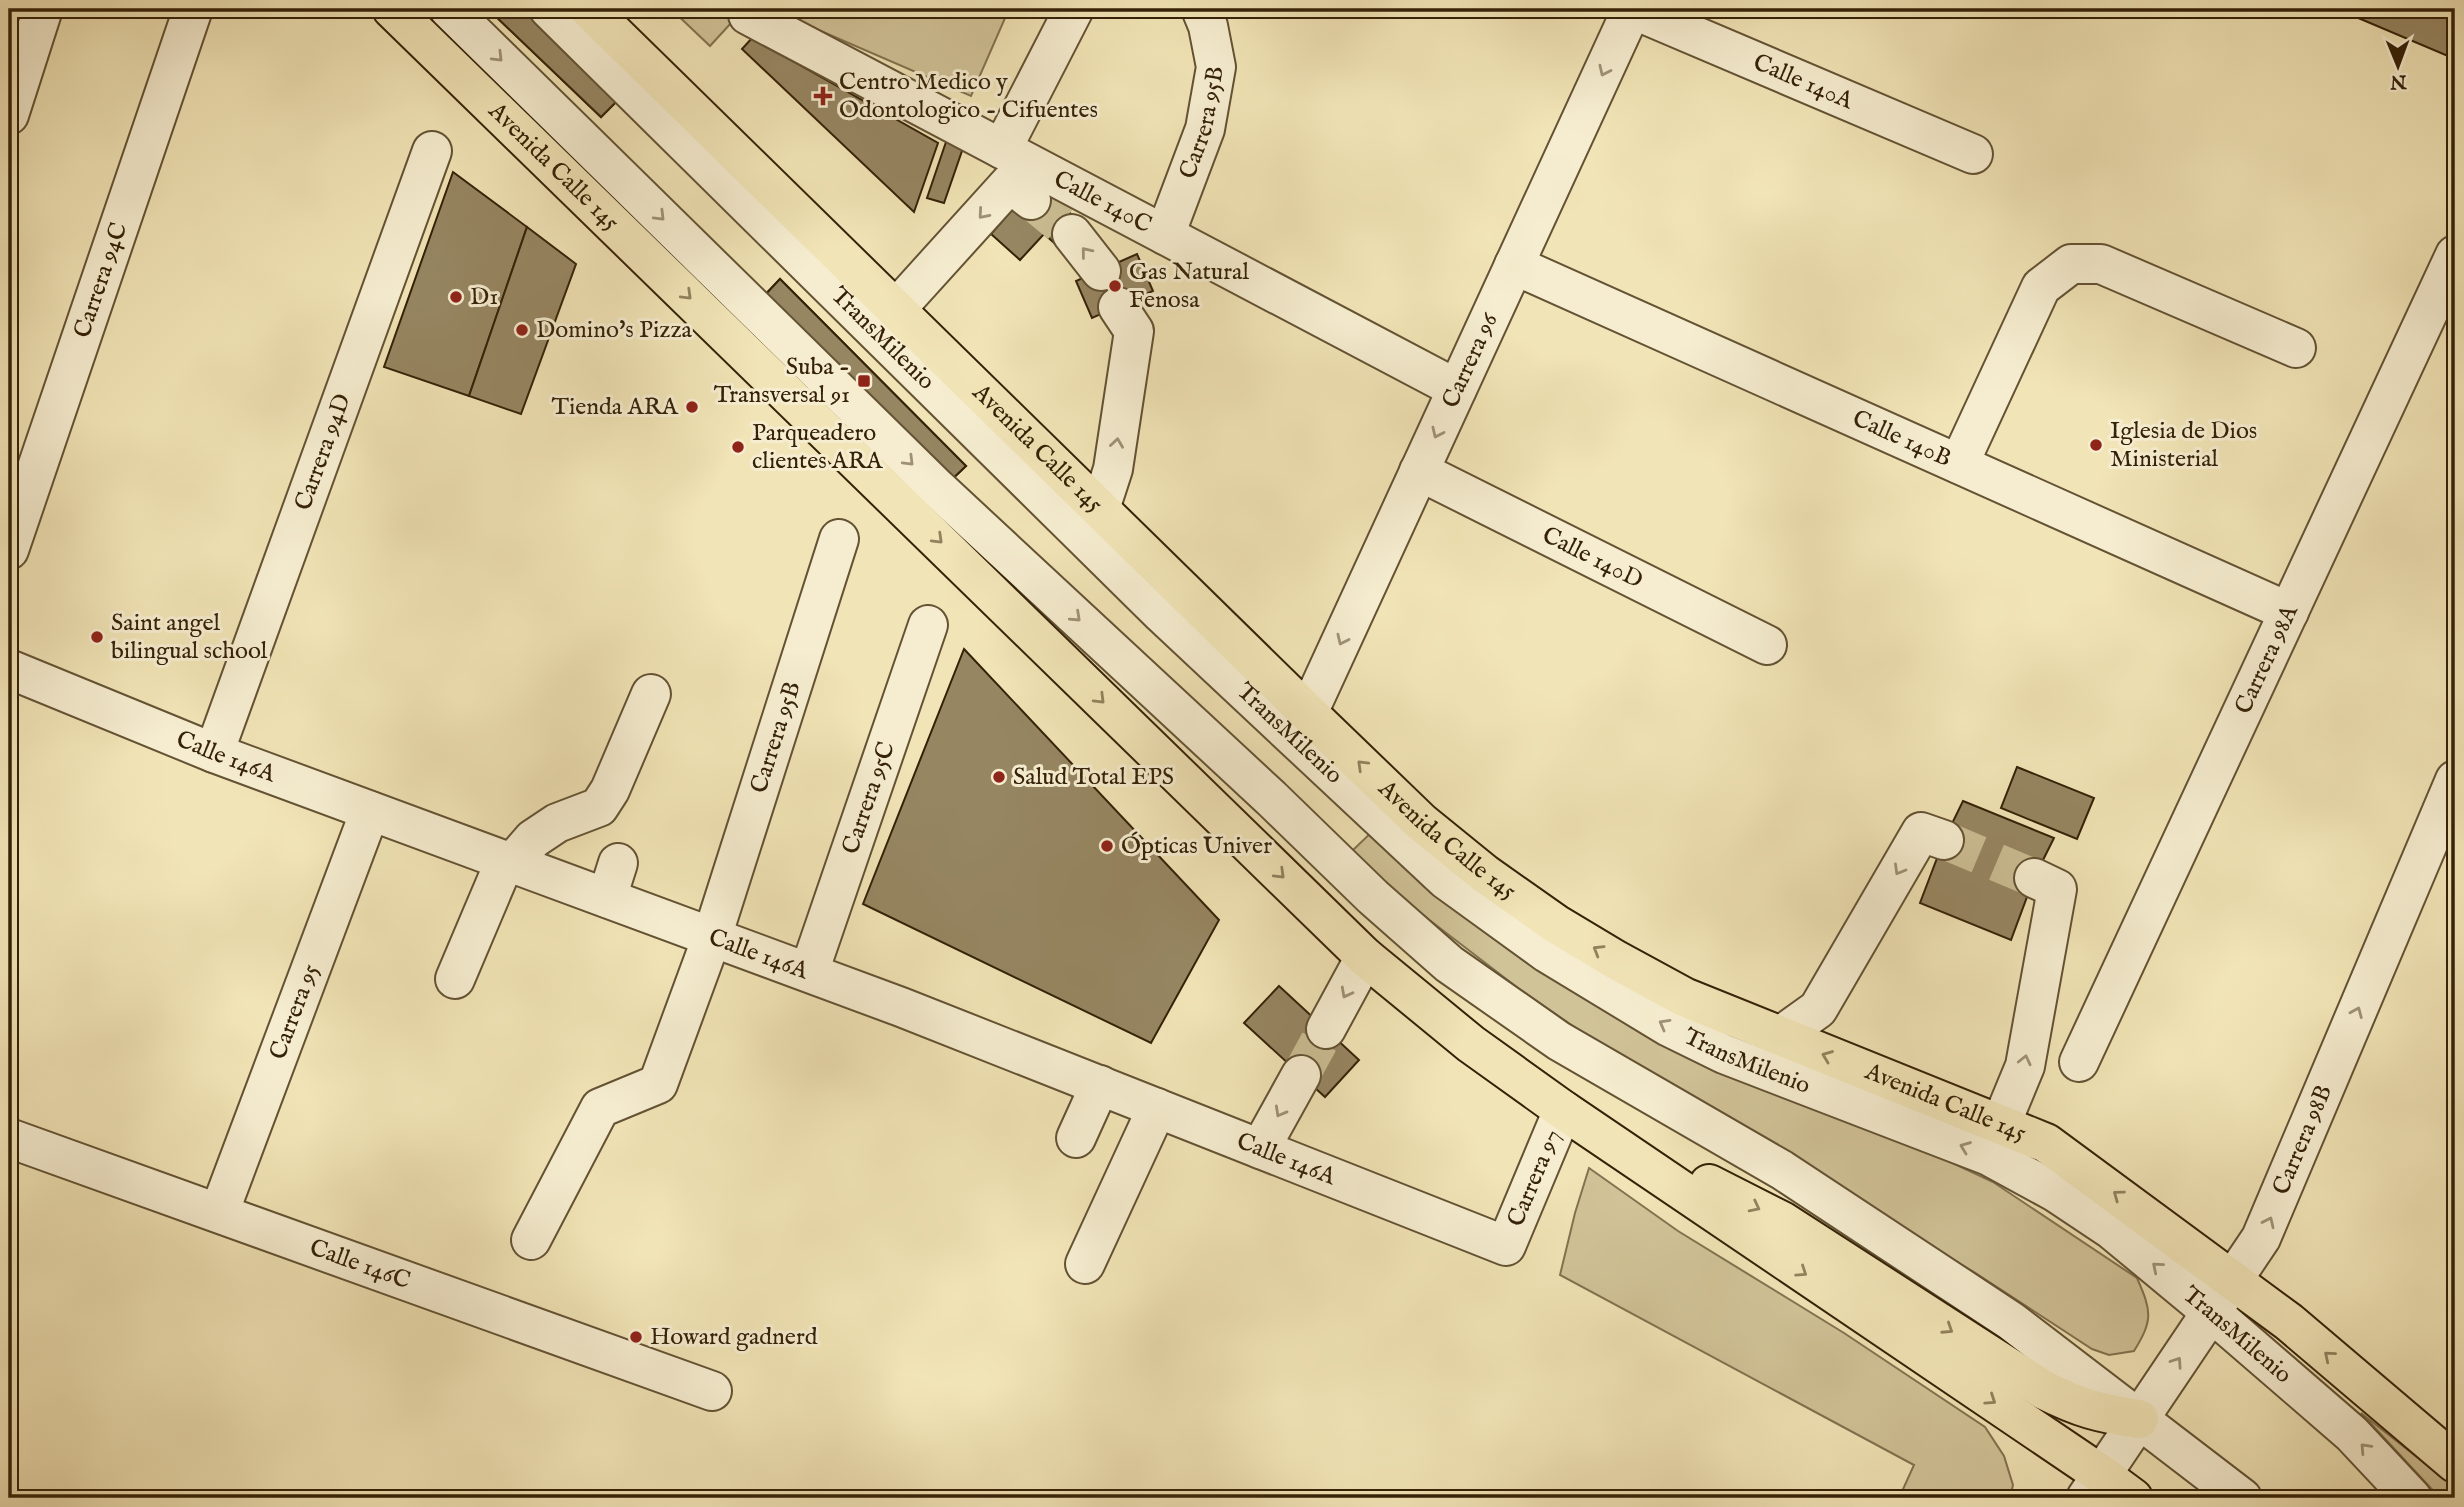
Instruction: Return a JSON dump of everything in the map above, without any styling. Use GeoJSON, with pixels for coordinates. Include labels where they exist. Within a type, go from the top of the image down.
{"type":"FeatureCollection","features":[{"type":"Feature","properties":{"kind":"main road","name":"Avenida Calle 145"},"geometry":{"type":"LineString","coordinates":[[392,9],[1366,957],[1471,1044],[2094,1486],[2133,1498]]}},
{"type":"Feature","properties":{"kind":"main road","name":"Avenida Calle 145"},"geometry":{"type":"LineString","coordinates":[[589,9],[1308,713],[1422,822],[1485,874],[1556,924],[1684,997],[2001,1124],[2055,1149],[2289,1322],[2455,1464]]}},
{"type":"Feature","properties":{"kind":"main road"},"geometry":{"type":"LineString","coordinates":[[1563,1110],[1782,1221],[2044,1390],[2072,1404],[2100,1413],[2139,1419]]}},
{"type":"Feature","properties":{"kind":"street"},"geometry":{"type":"LineString","coordinates":[[9,115],[43,9]]}},
{"type":"Feature","properties":{"kind":"street","name":"Carrera 94C"},"geometry":{"type":"LineString","coordinates":[[9,550],[193,9]]}},
{"type":"Feature","properties":{"kind":"street"},"geometry":{"type":"LineString","coordinates":[[449,9],[937,488],[1271,798],[1373,897],[1450,964],[1559,1041],[1793,1177],[2011,1321],[2242,1498]]}},
{"type":"Feature","properties":{"kind":"street","name":"TransMilenio"},"geometry":{"type":"LineString","coordinates":[[549,9],[1162,614],[1445,879],[1547,953],[1669,1027],[1724,1054],[1989,1156],[2056,1192],[2112,1230],[2211,1312],[2351,1433],[2412,1498]]}},
{"type":"Feature","properties":{"kind":"street"},"geometry":{"type":"LineString","coordinates":[[1002,149],[1074,9]]}},
{"type":"Feature","properties":{"kind":"street","name":"Carrera 95B"},"geometry":{"type":"LineString","coordinates":[[1165,235],[1205,129],[1216,67],[1208,26],[1201,9]]}},
{"type":"Feature","properties":{"kind":"street","name":"Calle 140A"},"geometry":{"type":"LineString","coordinates":[[1632,9],[1973,154]]}},
{"type":"Feature","properties":{"kind":"street","name":"Carrera 96"},"geometry":{"type":"LineString","coordinates":[[1308,713],[1632,9]]}},
{"type":"Feature","properties":{"kind":"street","name":"Calle 140C"},"geometry":{"type":"LineString","coordinates":[[748,15],[1457,389]]}},
{"type":"Feature","properties":{"kind":"street","name":"Carrera 94D"},"geometry":{"type":"LineString","coordinates":[[214,753],[432,151]]}},
{"type":"Feature","properties":{"kind":"street"},"geometry":{"type":"LineString","coordinates":[[896,309],[1010,183],[1031,200]]}},
{"type":"Feature","properties":{"kind":"street"},"geometry":{"type":"LineString","coordinates":[[1072,234],[1101,271]]}},
{"type":"Feature","properties":{"kind":"street","name":"Carrera 98A"},"geometry":{"type":"LineString","coordinates":[[2079,1062],[2455,255]]}},
{"type":"Feature","properties":{"kind":"street"},"geometry":{"type":"LineString","coordinates":[[1959,464],[2041,287],[2071,264],[2101,264],[2296,348]]}},
{"type":"Feature","properties":{"kind":"street","name":"Calle 140B"},"geometry":{"type":"LineString","coordinates":[[1514,265],[2289,611]]}},
{"type":"Feature","properties":{"kind":"street"},"geometry":{"type":"LineString","coordinates":[[1100,509],[1113,469],[1134,331],[1118,307]]}},
{"type":"Feature","properties":{"kind":"street","name":"Calle 140D"},"geometry":{"type":"LineString","coordinates":[[1419,471],[1767,645]]}},
{"type":"Feature","properties":{"kind":"street","name":"Carrera 95B"},"geometry":{"type":"LineString","coordinates":[[531,1240],[600,1108],[658,1084],[712,937],[839,539]]}},
{"type":"Feature","properties":{"kind":"street","name":"Carrera 95C"},"geometry":{"type":"LineString","coordinates":[[809,972],[928,625]]}},
{"type":"Feature","properties":{"kind":"street","name":"Calle 146A"},"geometry":{"type":"LineString","coordinates":[[9,668],[214,753],[505,861],[613,881],[712,937],[809,972],[1506,1246]]}},
{"type":"Feature","properties":{"kind":"street"},"geometry":{"type":"LineString","coordinates":[[455,979],[505,861],[513,862],[533,839],[557,823],[599,807],[610,790],[651,694]]}},
{"type":"Feature","properties":{"kind":"street","name":"Carrera 98B"},"geometry":{"type":"LineString","coordinates":[[2094,1486],[2261,1238],[2455,780]]}},
{"type":"Feature","properties":{"kind":"street","name":"Carrera 95"},"geometry":{"type":"LineString","coordinates":[[219,1213],[370,811]]}},
{"type":"Feature","properties":{"kind":"street"},"geometry":{"type":"LineString","coordinates":[[1779,1037],[1818,1009],[1921,832],[1944,840]]}},
{"type":"Feature","properties":{"kind":"street"},"geometry":{"type":"LineString","coordinates":[[2001,1124],[2025,1066],[2057,888],[2034,878]]}},
{"type":"Feature","properties":{"kind":"street"},"geometry":{"type":"LineString","coordinates":[[1326,1029],[1366,957]]}},
{"type":"Feature","properties":{"kind":"street"},"geometry":{"type":"LineString","coordinates":[[1260,1149],[1301,1075]]}},
{"type":"Feature","properties":{"kind":"street"},"geometry":{"type":"LineString","coordinates":[[1076,1138],[1100,1086]]}},
{"type":"Feature","properties":{"kind":"street"},"geometry":{"type":"LineString","coordinates":[[1085,1264],[1157,1108]]}},
{"type":"Feature","properties":{"kind":"street","name":"Carrera 97"},"geometry":{"type":"LineString","coordinates":[[1506,1246],[1563,1110]]}},
{"type":"Feature","properties":{"kind":"street","name":"Calle 146C"},"geometry":{"type":"LineString","coordinates":[[9,1138],[712,1391]]}},
{"type":"Feature","properties":{"kind":"shaded area"},"geometry":{"type":"Polygon","coordinates":[[[671,9],[741,9],[743,10],[710,46],[671,9]]]}},
{"type":"Feature","properties":{"kind":"shaded area"},"geometry":{"type":"Polygon","coordinates":[[[770,9],[1009,9],[971,96],[770,9]]]}},
{"type":"Feature","properties":{"kind":"shaded area"},"geometry":{"type":"Polygon","coordinates":[[[1377,827],[1908,1142],[1993,1182],[2137,1278],[2146,1299],[2148,1316],[2145,1331],[2134,1351],[2109,1355],[2092,1349],[1974,1272],[1678,1099],[1518,988],[1402,899],[1352,851],[1377,827]]]}},
{"type":"Feature","properties":{"kind":"shaded area"},"geometry":{"type":"Polygon","coordinates":[[[1589,1168],[1678,1231],[1844,1333],[1985,1427],[2004,1456],[2013,1485],[2010,1498],[1899,1498],[1914,1465],[1560,1275],[1589,1168]]]}},
{"type":"Feature","properties":{"kind":"shaded area"},"geometry":{"type":"Polygon","coordinates":[[[2361,1413],[2455,1487],[2455,1498],[2440,1498],[2361,1413]]]}},
{"type":"Feature","properties":{"kind":"building"},"geometry":{"type":"Polygon","coordinates":[[[488,9],[525,9],[618,100],[601,117],[488,9]]]}},
{"type":"Feature","properties":{"kind":"building"},"geometry":{"type":"Polygon","coordinates":[[[488,9],[525,9],[618,100],[601,117],[488,9]]]}},
{"type":"Feature","properties":{"kind":"building"},"geometry":{"type":"Polygon","coordinates":[[[2337,9],[2455,9],[2455,59],[2337,9]]]}},
{"type":"Feature","properties":{"kind":"building","name":"Centro Medico y Odontologico - Cifuentes"},"geometry":{"type":"Polygon","coordinates":[[[752,38],[938,143],[914,212],[742,49],[752,38]]]}},
{"type":"Feature","properties":{"kind":"building"},"geometry":{"type":"Polygon","coordinates":[[[947,139],[964,145],[944,203],[927,198],[947,139]]]}},
{"type":"Feature","properties":{"kind":"building","name":"D1"},"geometry":{"type":"Polygon","coordinates":[[[453,172],[527,227],[469,396],[384,367],[453,172]]]}},
{"type":"Feature","properties":{"kind":"building"},"geometry":{"type":"Polygon","coordinates":[[[1042,188],[1081,223],[1060,248],[1044,234],[1020,260],[991,234],[1015,206],[1042,188]]]}},
{"type":"Feature","properties":{"kind":"building","name":"Domino's Pizza"},"geometry":{"type":"Polygon","coordinates":[[[527,227],[576,264],[521,414],[469,396],[527,227]]]}},
{"type":"Feature","properties":{"kind":"building","name":"Gas Natural Fenosa"},"geometry":{"type":"Polygon","coordinates":[[[1137,254],[1153,291],[1092,318],[1076,281],[1137,254]]]}},
{"type":"Feature","properties":{"kind":"building","name":"Suba - Transversal 91"},"geometry":{"type":"Polygon","coordinates":[[[780,279],[966,466],[948,483],[763,297],[780,279]]]}},
{"type":"Feature","properties":{"kind":"building","name":"Suba - Transversal 91"},"geometry":{"type":"Polygon","coordinates":[[[780,279],[966,466],[948,483],[763,297],[780,279]]]}},
{"type":"Feature","properties":{"kind":"building","name":"Salud Total EPS"},"geometry":{"type":"Polygon","coordinates":[[[964,649],[1219,920],[1151,1043],[863,904],[964,649]]]}},
{"type":"Feature","properties":{"kind":"building"},"geometry":{"type":"Polygon","coordinates":[[[2017,767],[2094,798],[2077,839],[2001,808],[2017,767]]]}},
{"type":"Feature","properties":{"kind":"building"},"geometry":{"type":"Polygon","coordinates":[[[1963,801],[2054,838],[2034,878],[2011,940],[1920,903],[1944,840],[1963,801]]]}},
{"type":"Feature","properties":{"kind":"building"},"geometry":{"type":"Polygon","coordinates":[[[1279,986],[1359,1060],[1325,1097],[1244,1023],[1279,986]]]}},
{"type":"Feature","properties":{"kind":"tunnel"},"geometry":{"type":"LineString","coordinates":[[1031,200],[1072,234]]}},
{"type":"Feature","properties":{"kind":"tunnel"},"geometry":{"type":"LineString","coordinates":[[1944,840],[2034,878]]}},
{"type":"Feature","properties":{"kind":"tunnel"},"geometry":{"type":"LineString","coordinates":[[1301,1075],[1326,1029]]}},
{"type":"Feature","properties":{"kind":"place","name":"Centro Medico y Odontologico - Cifuentes"},"geometry":{"type":"Point","coordinates":[823,96]}},
{"type":"Feature","properties":{"kind":"place","name":"Gas Natural Fenosa"},"geometry":{"type":"Point","coordinates":[1115,286]}},
{"type":"Feature","properties":{"kind":"place","name":"D1"},"geometry":{"type":"Point","coordinates":[456,297]}},
{"type":"Feature","properties":{"kind":"place","name":"Domino's Pizza"},"geometry":{"type":"Point","coordinates":[522,330]}},
{"type":"Feature","properties":{"kind":"place","name":"Suba - Transversal 91"},"geometry":{"type":"Point","coordinates":[864,381]}},
{"type":"Feature","properties":{"kind":"place","name":"Tienda ARA"},"geometry":{"type":"Point","coordinates":[692,407]}},
{"type":"Feature","properties":{"kind":"place","name":"Iglesia de Dios Ministerial"},"geometry":{"type":"Point","coordinates":[2096,445]}},
{"type":"Feature","properties":{"kind":"place","name":"Parqueadero clientes ARA"},"geometry":{"type":"Point","coordinates":[738,447]}},
{"type":"Feature","properties":{"kind":"place","name":"Saint angel bilingual school"},"geometry":{"type":"Point","coordinates":[97,637]}},
{"type":"Feature","properties":{"kind":"place","name":"Salud Total EPS"},"geometry":{"type":"Point","coordinates":[999,777]}},
{"type":"Feature","properties":{"kind":"place","name":"Ópticas Univer"},"geometry":{"type":"Point","coordinates":[1107,846]}},
{"type":"Feature","properties":{"kind":"place","name":"Howard gadnerd"},"geometry":{"type":"Point","coordinates":[636,1337]}}]}
